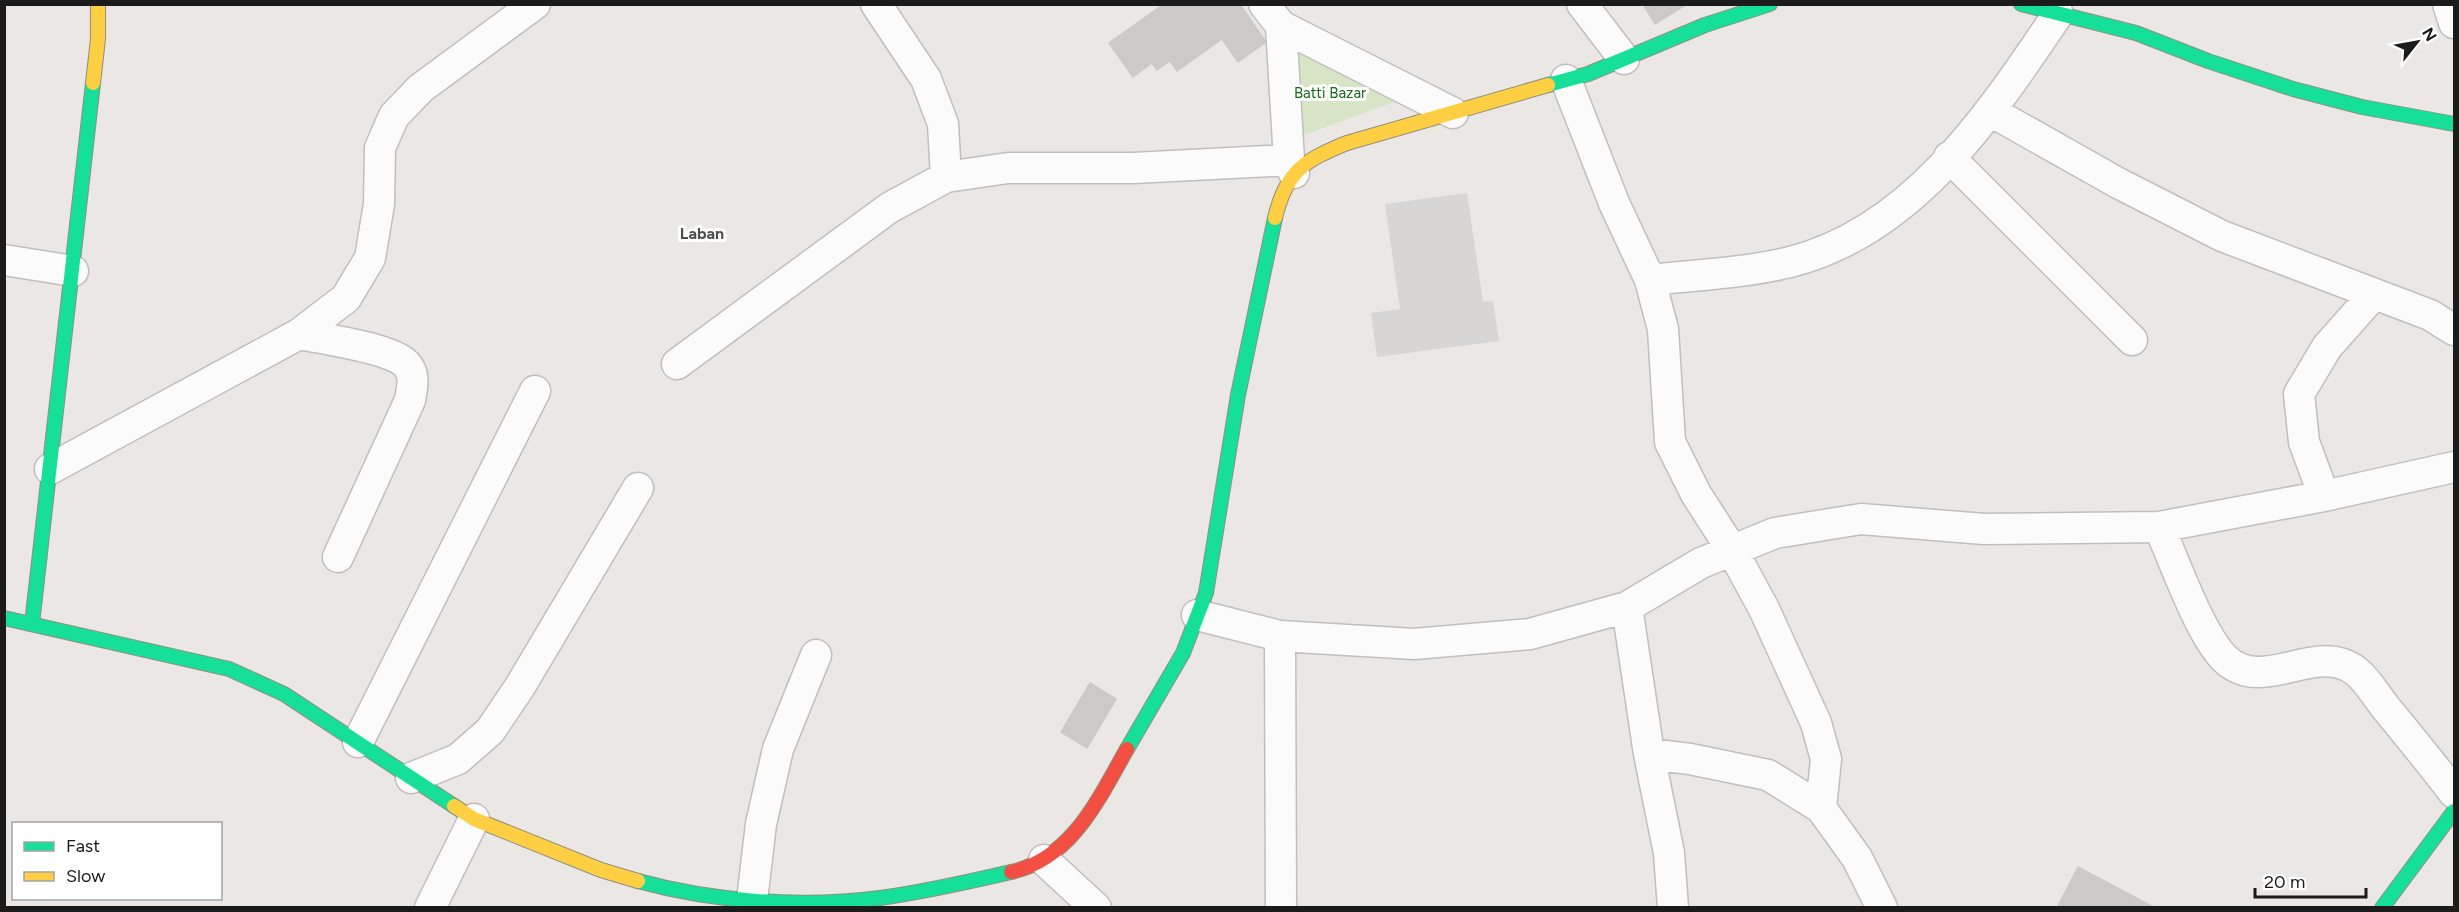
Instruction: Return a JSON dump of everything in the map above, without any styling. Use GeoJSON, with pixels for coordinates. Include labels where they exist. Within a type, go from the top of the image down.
{"type":"FeatureCollection","features":[{"type":"Feature","properties":{"kind":"street"},"geometry":{"type":"LineString","coordinates":[[32,624],[98,39],[98,4]]}},
{"type":"Feature","properties":{"kind":"street"},"geometry":{"type":"LineString","coordinates":[[50,469],[299,334],[346,298],[370,258],[379,204],[380,148],[394,116],[421,88],[535,4]]}},
{"type":"Feature","properties":{"kind":"street"},"geometry":{"type":"LineString","coordinates":[[876,4],[926,79],[943,123],[946,177]]}},
{"type":"Feature","properties":{"kind":"street"},"geometry":{"type":"LineString","coordinates":[[1582,4],[1624,59]]}},
{"type":"Feature","properties":{"kind":"street"},"geometry":{"type":"LineString","coordinates":[[677,364],[890,208],[946,177],[1008,168],[1301,165],[1347,143],[1566,80],[1624,59],[1705,25],[1770,4]]}},
{"type":"Feature","properties":{"kind":"street"},"geometry":{"type":"LineString","coordinates":[[2021,4],[2136,33],[2208,61],[2293,88],[2362,107],[2454,124]]}},
{"type":"Feature","properties":{"kind":"street"},"geometry":{"type":"LineString","coordinates":[[2448,4],[2454,23]]}},
{"type":"Feature","properties":{"kind":"street"},"geometry":{"type":"LineString","coordinates":[[1650,280],[1790,262],[1843,243],[1902,207],[1992,112],[2058,14]]}},
{"type":"Feature","properties":{"kind":"street"},"geometry":{"type":"LineString","coordinates":[[1273,15],[1453,114]]}},
{"type":"Feature","properties":{"kind":"street"},"geometry":{"type":"LineString","coordinates":[[4,618],[229,669],[284,694],[474,819],[601,870],[664,888],[752,900],[903,901],[1021,870],[1044,860],[1064,846],[1112,780],[1183,653],[1206,593],[1238,395],[1276,214],[1292,166],[1273,15]]}},
{"type":"Feature","properties":{"kind":"street"},"geometry":{"type":"LineString","coordinates":[[1566,80],[1614,203],[1650,280],[1663,329],[1670,442],[1696,494],[1732,550],[1788,659],[1816,723],[1826,759],[1821,808]]}},
{"type":"Feature","properties":{"kind":"street"},"geometry":{"type":"LineString","coordinates":[[1992,112],[2118,183],[2222,237],[2430,315],[2454,330]]}},
{"type":"Feature","properties":{"kind":"street"},"geometry":{"type":"LineString","coordinates":[[1949,157],[2132,340]]}},
{"type":"Feature","properties":{"kind":"street"},"geometry":{"type":"LineString","coordinates":[[4,260],[73,272]]}},
{"type":"Feature","properties":{"kind":"street"},"geometry":{"type":"LineString","coordinates":[[2324,496],[2304,442],[2299,394],[2327,347],[2374,294]]}},
{"type":"Feature","properties":{"kind":"street"},"geometry":{"type":"LineString","coordinates":[[299,334],[390,354],[408,365],[414,382],[410,400],[338,557]]}},
{"type":"Feature","properties":{"kind":"street"},"geometry":{"type":"LineString","coordinates":[[358,742],[535,391]]}},
{"type":"Feature","properties":{"kind":"street"},"geometry":{"type":"LineString","coordinates":[[1197,615],[1280,636],[1414,644],[1518,635],[1627,607],[1701,563],[1775,532],[1861,519],[1984,529],[2159,527],[2324,496],[2454,467]]}},
{"type":"Feature","properties":{"kind":"street"},"geometry":{"type":"LineString","coordinates":[[411,778],[458,759],[490,731],[519,688],[638,488]]}},
{"type":"Feature","properties":{"kind":"street"},"geometry":{"type":"LineString","coordinates":[[2159,527],[2207,634],[2225,658],[2248,673],[2276,671],[2313,661],[2333,660],[2357,672],[2454,793]]}},
{"type":"Feature","properties":{"kind":"street"},"geometry":{"type":"LineString","coordinates":[[1627,607],[1650,754],[1669,853],[1672,908]]}},
{"type":"Feature","properties":{"kind":"street"},"geometry":{"type":"LineString","coordinates":[[1280,636],[1281,908]]}},
{"type":"Feature","properties":{"kind":"street"},"geometry":{"type":"LineString","coordinates":[[752,900],[761,824],[778,749],[816,655]]}},
{"type":"Feature","properties":{"kind":"street"},"geometry":{"type":"LineString","coordinates":[[1650,754],[1689,759],[1768,775],[1821,808],[1857,858],[1881,908]]}},
{"type":"Feature","properties":{"kind":"street"},"geometry":{"type":"LineString","coordinates":[[2382,908],[2454,811]]}},
{"type":"Feature","properties":{"kind":"street"},"geometry":{"type":"LineString","coordinates":[[430,908],[474,819]]}},
{"type":"Feature","properties":{"kind":"street"},"geometry":{"type":"LineString","coordinates":[[1044,860],[1096,908]]}},
{"type":"Feature","properties":{"kind":"shaded area"},"geometry":{"type":"Polygon","coordinates":[[[1467,193],[1483,302],[1493,301],[1499,341],[1377,357],[1371,313],[1400,309],[1385,204],[1467,193]]]}},
{"type":"Feature","properties":{"kind":"green space","name":"Batti Bazar"},"geometry":{"type":"Polygon","coordinates":[[[1296,40],[1407,97],[1299,137],[1296,40]]]}},
{"type":"Feature","properties":{"kind":"building"},"geometry":{"type":"Polygon","coordinates":[[[1164,4],[1240,4],[1266,42],[1238,62],[1222,39],[1177,71],[1170,61],[1157,70],[1152,63],[1133,77],[1109,43],[1164,4]]]}},
{"type":"Feature","properties":{"kind":"building"},"geometry":{"type":"Polygon","coordinates":[[[1643,4],[1687,4],[1655,24],[1643,4]]]}},
{"type":"Feature","properties":{"kind":"building"},"geometry":{"type":"Polygon","coordinates":[[[1090,683],[1116,699],[1087,748],[1061,732],[1090,683]]]}},
{"type":"Feature","properties":{"kind":"building"},"geometry":{"type":"Polygon","coordinates":[[[2078,867],[2155,908],[2057,908],[2078,867]]]}},
{"type":"Feature","properties":{"kind":"traffic: fast"},"geometry":{"type":"LineString","coordinates":[[1548,85],[1588,74],[1705,25],[1770,4]]}},
{"type":"Feature","properties":{"kind":"traffic: fast"},"geometry":{"type":"LineString","coordinates":[[2021,4],[2136,33],[2208,61],[2293,89],[2362,107],[2454,124]]}},
{"type":"Feature","properties":{"kind":"traffic: fast"},"geometry":{"type":"LineString","coordinates":[[32,624],[93,83]]}},
{"type":"Feature","properties":{"kind":"traffic: fast"},"geometry":{"type":"LineString","coordinates":[[1127,749],[1183,653],[1206,593],[1238,395],[1275,218]]}},
{"type":"Feature","properties":{"kind":"traffic: fast"},"geometry":{"type":"LineString","coordinates":[[4,618],[229,669],[284,694],[454,806]]}},
{"type":"Feature","properties":{"kind":"traffic: fast"},"geometry":{"type":"LineString","coordinates":[[2382,908],[2454,811]]}},
{"type":"Feature","properties":{"kind":"traffic: fast"},"geometry":{"type":"LineString","coordinates":[[638,881],[727,898],[820,903],[896,896],[1011,872]]}},
{"type":"Feature","properties":{"kind":"traffic: slow"},"geometry":{"type":"LineString","coordinates":[[93,83],[98,39],[98,4]]}},
{"type":"Feature","properties":{"kind":"traffic: slow"},"geometry":{"type":"LineString","coordinates":[[1275,218],[1285,189],[1292,178],[1299,169],[1320,155],[1347,143],[1548,85]]}},
{"type":"Feature","properties":{"kind":"traffic: slow"},"geometry":{"type":"LineString","coordinates":[[454,806],[474,819],[601,870],[638,881]]}},
{"type":"Feature","properties":{"kind":"traffic: jam"},"geometry":{"type":"LineString","coordinates":[[1011,872],[1032,865],[1051,854],[1067,840],[1094,806],[1127,749]]}},
{"type":"Feature","properties":{"kind":"district","name":"Laban"},"geometry":{"type":"Point","coordinates":[702,233]}}]}
